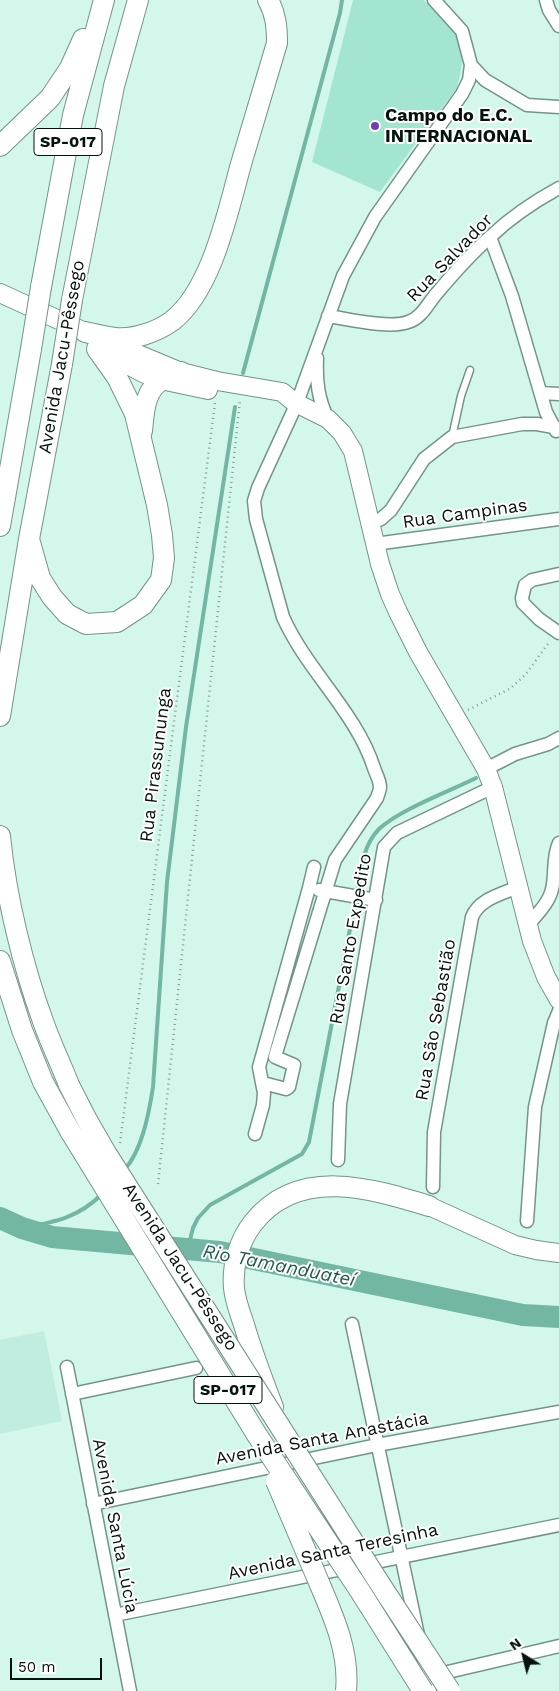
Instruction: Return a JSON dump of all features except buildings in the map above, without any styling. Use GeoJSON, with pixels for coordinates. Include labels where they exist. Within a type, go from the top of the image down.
{"type":"FeatureCollection","features":[{"type":"Feature","properties":{"kind":"highway"},"geometry":{"type":"LineString","coordinates":[[0,146],[50,98],[70,68],[99,0]]}},
{"type":"Feature","properties":{"kind":"highway","name":"Avenida Jacu-Pêssego"},"geometry":{"type":"LineString","coordinates":[[0,526],[73,115],[104,0]]}},
{"type":"Feature","properties":{"kind":"highway","name":"Avenida Jacu-Pêssego"},"geometry":{"type":"LineString","coordinates":[[0,716],[72,300],[114,86],[138,0]]}},
{"type":"Feature","properties":{"kind":"highway"},"geometry":{"type":"LineString","coordinates":[[131,25],[148,0]]}},
{"type":"Feature","properties":{"kind":"highway"},"geometry":{"type":"LineString","coordinates":[[85,332],[116,338],[135,337],[153,331],[171,322],[188,305],[201,283],[218,244],[277,43],[277,25],[268,0]]}},
{"type":"Feature","properties":{"kind":"highway"},"geometry":{"type":"LineString","coordinates":[[29,540],[40,578],[52,597],[67,614],[86,624],[117,622],[143,605],[161,580],[164,558],[157,505],[135,414],[117,377],[97,349]]}},
{"type":"Feature","properties":{"kind":"highway"},"geometry":{"type":"LineString","coordinates":[[141,438],[144,409],[148,396],[154,386],[161,380],[181,372]]}},
{"type":"Feature","properties":{"kind":"highway","name":"Avenida Jacu-Pêssego"},"geometry":{"type":"LineString","coordinates":[[0,836],[9,896],[23,957],[44,1023],[69,1084],[87,1120],[106,1153],[281,1426],[382,1588],[450,1691]]}},
{"type":"Feature","properties":{"kind":"highway","name":"Avenida Jacu-Pêssego"},"geometry":{"type":"LineString","coordinates":[[0,961],[22,1030],[43,1082],[75,1139],[256,1435],[360,1591],[425,1684]]}},
{"type":"Feature","properties":{"kind":"highway"},"geometry":{"type":"LineString","coordinates":[[281,1426],[257,1367],[238,1307],[234,1287],[234,1267],[239,1247],[248,1229],[261,1213],[276,1201],[295,1192],[314,1187],[338,1186],[379,1193],[431,1197]]}},
{"type":"Feature","properties":{"kind":"highway"},"geometry":{"type":"LineString","coordinates":[[256,1435],[335,1622],[344,1649],[348,1677],[346,1691]]}},
{"type":"Feature","properties":{"kind":"main road"},"geometry":{"type":"LineString","coordinates":[[0,293],[85,332],[181,372],[216,381],[282,392],[296,403],[328,419],[342,434],[353,451],[375,544],[390,594],[418,652],[486,769],[532,942],[546,977],[559,1000]]}},
{"type":"Feature","properties":{"kind":"main road"},"geometry":{"type":"LineString","coordinates":[[0,306],[161,380],[278,404],[296,403]]}},
{"type":"Feature","properties":{"kind":"main road"},"geometry":{"type":"LineString","coordinates":[[431,1197],[515,1245],[559,1253]]}},
{"type":"Feature","properties":{"kind":"street"},"geometry":{"type":"LineString","coordinates":[[263,1083],[289,1087],[294,1065],[275,1057],[276,1053],[335,860],[377,798],[380,786],[369,752],[345,712],[293,637],[283,617],[256,519],[254,501],[296,403],[343,276],[375,217],[462,94],[469,80],[471,65],[462,31],[434,0]]}},
{"type":"Feature","properties":{"kind":"street"},"geometry":{"type":"LineString","coordinates":[[546,0],[549,10],[559,26]]}},
{"type":"Feature","properties":{"kind":"street"},"geometry":{"type":"LineString","coordinates":[[471,65],[485,80],[527,105],[559,107]]}},
{"type":"Feature","properties":{"kind":"street","name":"Rua Salvador"},"geometry":{"type":"LineString","coordinates":[[328,316],[389,324],[410,322],[419,316],[437,292],[490,237],[527,209],[558,189]]}},
{"type":"Feature","properties":{"kind":"street"},"geometry":{"type":"LineString","coordinates":[[490,237],[512,296],[549,418],[557,430]]}},
{"type":"Feature","properties":{"kind":"street"},"geometry":{"type":"LineString","coordinates":[[318,346],[316,381],[319,396],[328,419]]}},
{"type":"Feature","properties":{"kind":"street"},"geometry":{"type":"LineString","coordinates":[[541,393],[559,394]]}},
{"type":"Feature","properties":{"kind":"street"},"geometry":{"type":"LineString","coordinates":[[370,524],[381,519],[391,510],[424,459],[452,437],[522,424],[537,424],[557,430]]}},
{"type":"Feature","properties":{"kind":"street","name":"Rua Campinas"},"geometry":{"type":"LineString","coordinates":[[375,544],[559,519]]}},
{"type":"Feature","properties":{"kind":"street"},"geometry":{"type":"LineString","coordinates":[[558,633],[523,603],[522,598],[526,585],[532,580],[559,574]]}},
{"type":"Feature","properties":{"kind":"street"},"geometry":{"type":"LineString","coordinates":[[486,769],[515,754],[548,744],[559,738]]}},
{"type":"Feature","properties":{"kind":"street","name":"Rua Santo Expedito"},"geometry":{"type":"LineString","coordinates":[[338,1160],[340,1104],[384,847],[396,833],[492,787]]}},
{"type":"Feature","properties":{"kind":"street"},"geometry":{"type":"LineString","coordinates":[[528,925],[550,897],[553,888],[554,857],[559,843]]}},
{"type":"Feature","properties":{"kind":"street"},"geometry":{"type":"LineString","coordinates":[[255,1134],[263,1105],[264,1093],[259,1067],[314,867]]}},
{"type":"Feature","properties":{"kind":"street","name":"Rua São Sebastião"},"geometry":{"type":"LineString","coordinates":[[431,1197],[434,1132],[472,917],[476,908],[483,902],[518,887]]}},
{"type":"Feature","properties":{"kind":"street"},"geometry":{"type":"LineString","coordinates":[[309,888],[376,900]]}},
{"type":"Feature","properties":{"kind":"street"},"geometry":{"type":"LineString","coordinates":[[527,1221],[535,1107],[554,1023],[559,1011]]}},
{"type":"Feature","properties":{"kind":"street"},"geometry":{"type":"LineString","coordinates":[[352,1324],[401,1556],[425,1684],[430,1691]]}},
{"type":"Feature","properties":{"kind":"street","name":"Avenida Santa Lúcia"},"geometry":{"type":"LineString","coordinates":[[67,1367],[130,1691]]}},
{"type":"Feature","properties":{"kind":"street"},"geometry":{"type":"LineString","coordinates":[[72,1394],[196,1368]]}},
{"type":"Feature","properties":{"kind":"street","name":"Avenida Santa Anastácia"},"geometry":{"type":"LineString","coordinates":[[93,1504],[377,1445],[559,1412]]}},
{"type":"Feature","properties":{"kind":"street","name":"Avenida Santa Teresinha"},"geometry":{"type":"LineString","coordinates":[[115,1615],[559,1525]]}},
{"type":"Feature","properties":{"kind":"street"},"geometry":{"type":"LineString","coordinates":[[425,1684],[559,1646]]}},
{"type":"Feature","properties":{"kind":"lane"},"geometry":{"type":"LineString","coordinates":[[452,437],[461,396],[470,370]]}},
{"type":"Feature","properties":{"kind":"path","name":"Rua Pirassununga"},"geometry":{"type":"LineString","coordinates":[[120,1143],[216,392]]}},
{"type":"Feature","properties":{"kind":"path"},"geometry":{"type":"LineString","coordinates":[[158,1184],[240,396]]}},
{"type":"Feature","properties":{"kind":"path"},"geometry":{"type":"LineString","coordinates":[[455,717],[511,688],[526,674],[558,633]]}},
{"type":"Feature","properties":{"kind":"shaded area","name":"Campo do E.C. INTERNACIONAL"},"geometry":{"type":"Polygon","coordinates":[[[353,0],[424,0],[452,28],[460,42],[462,66],[456,89],[380,192],[312,162],[353,0]]]}},
{"type":"Feature","properties":{"kind":"shaded area"},"geometry":{"type":"Polygon","coordinates":[[[44,1331],[62,1421],[0,1434],[0,1340],[44,1331]]]}},
{"type":"Feature","properties":{"kind":"waterway"},"geometry":{"type":"LineString","coordinates":[[243,373],[342,0]]}},
{"type":"Feature","properties":{"kind":"waterway"},"geometry":{"type":"LineString","coordinates":[[124,1170],[136,1153],[140,1142],[147,1120],[153,1087],[167,882],[186,727],[235,407]]}},
{"type":"Feature","properties":{"kind":"waterway"},"geometry":{"type":"LineString","coordinates":[[188,1248],[193,1228],[198,1218],[210,1205],[302,1154],[309,1142],[364,856],[372,838],[379,829],[399,815],[476,778]]}},
{"type":"Feature","properties":{"kind":"waterway"},"geometry":{"type":"LineString","coordinates":[[22,1228],[45,1224],[75,1214],[102,1194]]}},
{"type":"Feature","properties":{"kind":"waterway","name":"Rio Tamanduateí"},"geometry":{"type":"LineString","coordinates":[[0,1218],[22,1228],[52,1237],[220,1252],[523,1315],[559,1317]]}},
{"type":"Feature","properties":{"kind":"place","name":"Campo do E.C. INTERNACIONAL"},"geometry":{"type":"Point","coordinates":[375,126]}}]}
